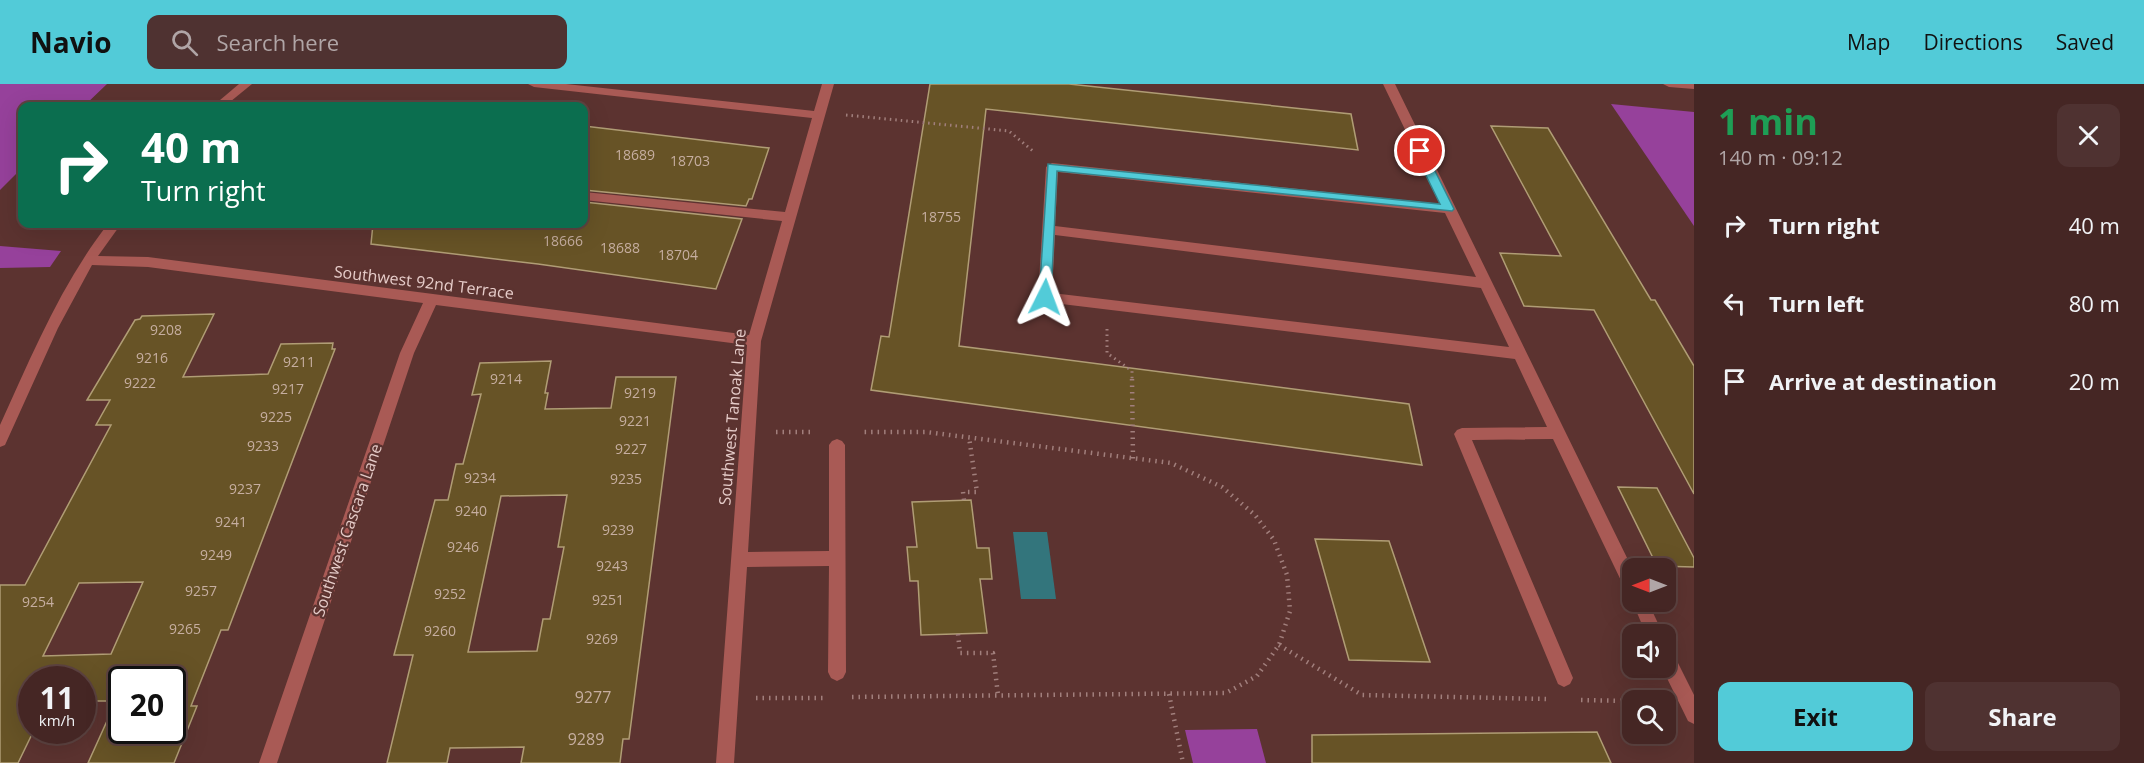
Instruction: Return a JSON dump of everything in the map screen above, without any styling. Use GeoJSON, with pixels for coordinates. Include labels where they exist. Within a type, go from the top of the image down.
{"type":"FeatureCollection","features":[{"type":"Feature","properties":{"kind":"street"},"geometry":{"type":"LineString","coordinates":[[223,102],[246,84]]}},
{"type":"Feature","properties":{"kind":"street"},"geometry":{"type":"LineString","coordinates":[[534,84],[818,115]]}},
{"type":"Feature","properties":{"kind":"street","name":"Southwest Tanoak Lane"},"geometry":{"type":"LineString","coordinates":[[724,763],[754,341],[828,84]]}},
{"type":"Feature","properties":{"kind":"street"},"geometry":{"type":"LineString","coordinates":[[1389,84],[1622,565]]}},
{"type":"Feature","properties":{"kind":"street"},"geometry":{"type":"LineString","coordinates":[[1669,84],[1694,86]]}},
{"type":"Feature","properties":{"kind":"street"},"geometry":{"type":"LineString","coordinates":[[1448,209],[1052,167],[1045,297],[1519,354]]}},
{"type":"Feature","properties":{"kind":"street"},"geometry":{"type":"LineString","coordinates":[[588,196],[788,217]]}},
{"type":"Feature","properties":{"kind":"street"},"geometry":{"type":"LineString","coordinates":[[0,441],[67,297],[89,260],[112,228]]}},
{"type":"Feature","properties":{"kind":"street"},"geometry":{"type":"LineString","coordinates":[[1049,230],[1485,283]]}},
{"type":"Feature","properties":{"kind":"street","name":"Southwest 92nd Terrace"},"geometry":{"type":"LineString","coordinates":[[89,260],[147,262],[754,341]]}},
{"type":"Feature","properties":{"kind":"street","name":"Southwest Cascara Lane"},"geometry":{"type":"LineString","coordinates":[[268,763],[406,353],[431,300]]}},
{"type":"Feature","properties":{"kind":"street"},"geometry":{"type":"LineString","coordinates":[[1558,433],[1462,434],[1564,678]]}},
{"type":"Feature","properties":{"kind":"street"},"geometry":{"type":"LineString","coordinates":[[837,445],[837,672]]}},
{"type":"Feature","properties":{"kind":"street"},"geometry":{"type":"LineString","coordinates":[[739,560],[837,558]]}},
{"type":"Feature","properties":{"kind":"street"},"geometry":{"type":"LineString","coordinates":[[1676,678],[1694,715]]}},
{"type":"Feature","properties":{"kind":"path"},"geometry":{"type":"LineString","coordinates":[[818,115],[856,115],[1009,131],[1052,167]]}},
{"type":"Feature","properties":{"kind":"path"},"geometry":{"type":"LineString","coordinates":[[1107,304],[1107,353],[1132,371],[1133,459]]}},
{"type":"Feature","properties":{"kind":"path"},"geometry":{"type":"LineString","coordinates":[[747,432],[824,432]]}},
{"type":"Feature","properties":{"kind":"path"},"geometry":{"type":"LineString","coordinates":[[849,697],[1226,693],[1257,676],[1279,645],[1290,611],[1287,575],[1274,540],[1255,515],[1222,487],[1171,464],[927,432],[858,432]]}},
{"type":"Feature","properties":{"kind":"path"},"geometry":{"type":"LineString","coordinates":[[964,500],[963,492],[977,492],[969,437]]}},
{"type":"Feature","properties":{"kind":"path"},"geometry":{"type":"LineString","coordinates":[[958,634],[960,652],[993,652],[998,695]]}},
{"type":"Feature","properties":{"kind":"path"},"geometry":{"type":"LineString","coordinates":[[1279,645],[1362,695],[1550,699]]}},
{"type":"Feature","properties":{"kind":"path"},"geometry":{"type":"LineString","coordinates":[[1169,694],[1183,763]]}},
{"type":"Feature","properties":{"kind":"path"},"geometry":{"type":"LineString","coordinates":[[729,699],[827,698]]}},
{"type":"Feature","properties":{"kind":"path"},"geometry":{"type":"LineString","coordinates":[[1574,700],[1622,702]]}},
{"type":"Feature","properties":{"kind":"shaded area"},"geometry":{"type":"Polygon","coordinates":[[[0,84],[107,84],[88,102],[18,102],[18,172],[0,190],[0,84]]]}},
{"type":"Feature","properties":{"kind":"shaded area"},"geometry":{"type":"Polygon","coordinates":[[[1611,104],[1694,112],[1694,226],[1611,104]]]}},
{"type":"Feature","properties":{"kind":"shaded area"},"geometry":{"type":"Polygon","coordinates":[[[0,246],[61,251],[50,267],[0,268],[0,246]]]}},
{"type":"Feature","properties":{"kind":"shaded area"},"geometry":{"type":"Polygon","coordinates":[[[1257,729],[1266,763],[1193,763],[1185,730],[1257,729]]]}},
{"type":"Feature","properties":{"kind":"water"},"geometry":{"type":"Polygon","coordinates":[[[1013,532],[1047,532],[1056,599],[1021,599],[1013,532]]]}},
{"type":"Feature","properties":{"kind":"building"},"geometry":{"type":"Polygon","coordinates":[[[930,84],[1069,84],[1351,114],[1358,150],[986,109],[959,346],[1409,404],[1422,465],[871,390],[881,336],[889,337],[930,84]]]}},
{"type":"Feature","properties":{"kind":"building"},"geometry":{"type":"Polygon","coordinates":[[[588,126],[769,148],[752,199],[749,199],[746,206],[588,190],[588,126]]]}},
{"type":"Feature","properties":{"kind":"building"},"geometry":{"type":"Polygon","coordinates":[[[1491,126],[1548,128],[1651,300],[1655,300],[1694,366],[1694,494],[1594,310],[1524,306],[1500,253],[1561,256],[1491,126]]]}},
{"type":"Feature","properties":{"kind":"building"},"geometry":{"type":"Polygon","coordinates":[[[588,202],[742,219],[716,289],[371,244],[373,228],[588,228],[588,202]]]}},
{"type":"Feature","properties":{"kind":"building"},"geometry":{"type":"Polygon","coordinates":[[[214,314],[183,377],[268,374],[281,344],[333,343],[332,349],[335,349],[228,630],[221,630],[191,706],[197,706],[186,733],[186,666],[108,666],[108,701],[96,701],[96,666],[18,666],[18,744],[27,744],[18,763],[0,763],[0,585],[25,585],[111,425],[96,425],[110,400],[87,400],[135,320],[142,316],[214,314]],[[143,582],[79,583],[43,656],[111,654],[143,582]]]}},
{"type":"Feature","properties":{"kind":"building"},"geometry":{"type":"Polygon","coordinates":[[[551,361],[545,393],[548,393],[545,409],[611,408],[616,377],[676,377],[629,739],[623,739],[620,763],[521,763],[524,747],[450,748],[447,763],[387,763],[413,655],[394,655],[435,500],[448,500],[456,464],[463,464],[481,394],[472,395],[480,363],[551,361]],[[567,495],[501,496],[468,652],[537,651],[543,619],[550,619],[564,547],[558,547],[567,495]]]}},
{"type":"Feature","properties":{"kind":"building"},"geometry":{"type":"Polygon","coordinates":[[[1618,487],[1657,488],[1694,558],[1694,567],[1676,567],[1676,558],[1653,558],[1618,487]]]}},
{"type":"Feature","properties":{"kind":"building"},"geometry":{"type":"Polygon","coordinates":[[[971,500],[977,548],[989,548],[992,579],[980,579],[987,633],[921,635],[918,581],[910,581],[907,547],[917,547],[912,502],[971,500]]]}},
{"type":"Feature","properties":{"kind":"building"},"geometry":{"type":"Polygon","coordinates":[[[1315,539],[1389,541],[1430,662],[1349,660],[1315,539]]]}},
{"type":"Feature","properties":{"kind":"building"},"geometry":{"type":"Polygon","coordinates":[[[108,719],[108,744],[182,744],[174,763],[88,763],[108,719]]]}},
{"type":"Feature","properties":{"kind":"building"},"geometry":{"type":"Polygon","coordinates":[[[1597,732],[1611,763],[1312,763],[1312,735],[1597,732]]]}},
{"type":"Feature","properties":{"kind":"route"},"geometry":{"type":"LineString","coordinates":[[1045,297],[1052,167],[1448,209],[1420,151]]}}]}
